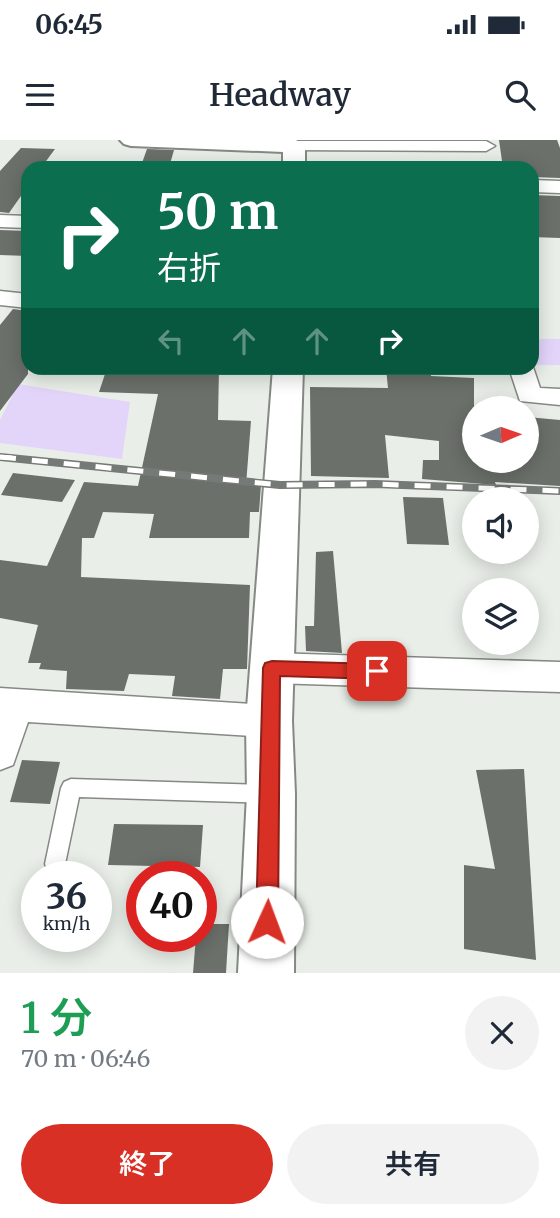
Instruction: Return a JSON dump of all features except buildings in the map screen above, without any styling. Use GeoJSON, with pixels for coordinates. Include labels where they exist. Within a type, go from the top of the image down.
{"type":"FeatureCollection","features":[{"type":"Feature","properties":{"kind":"street"},"geometry":{"type":"LineString","coordinates":[[131,140],[294,157],[485,143],[490,161]]}},
{"type":"Feature","properties":{"kind":"street"},"geometry":{"type":"LineString","coordinates":[[539,186],[560,187]]}},
{"type":"Feature","properties":{"kind":"street"},"geometry":{"type":"LineString","coordinates":[[0,221],[21,222]]}},
{"type":"Feature","properties":{"kind":"street"},"geometry":{"type":"LineString","coordinates":[[0,298],[21,300]]}},
{"type":"Feature","properties":{"kind":"street"},"geometry":{"type":"LineString","coordinates":[[266,973],[271,794],[269,721],[288,375]]}},
{"type":"Feature","properties":{"kind":"street"},"geometry":{"type":"LineString","coordinates":[[520,375],[529,395],[560,397]]}},
{"type":"Feature","properties":{"kind":"street"},"geometry":{"type":"LineString","coordinates":[[272,668],[560,677]]}},
{"type":"Feature","properties":{"kind":"street"},"geometry":{"type":"LineString","coordinates":[[0,752],[7,705],[269,721]]}},
{"type":"Feature","properties":{"kind":"lane"},"geometry":{"type":"LineString","coordinates":[[56,861],[71,788],[271,794]]}},
{"type":"Feature","properties":{"kind":"shaded area"},"geometry":{"type":"Polygon","coordinates":[[[539,339],[560,339],[560,365],[539,365],[539,339]]]}},
{"type":"Feature","properties":{"kind":"shaded area"},"geometry":{"type":"Polygon","coordinates":[[[18,384],[130,402],[122,459],[0,443],[0,420],[18,384]]]}},
{"type":"Feature","properties":{"kind":"railway"},"geometry":{"type":"LineString","coordinates":[[15,458],[0,457],[280,485],[375,484],[560,491]]}},
{"type":"Feature","properties":{"kind":"route"},"geometry":{"type":"LineString","coordinates":[[267,922],[272,668],[377,671]]}}]}
